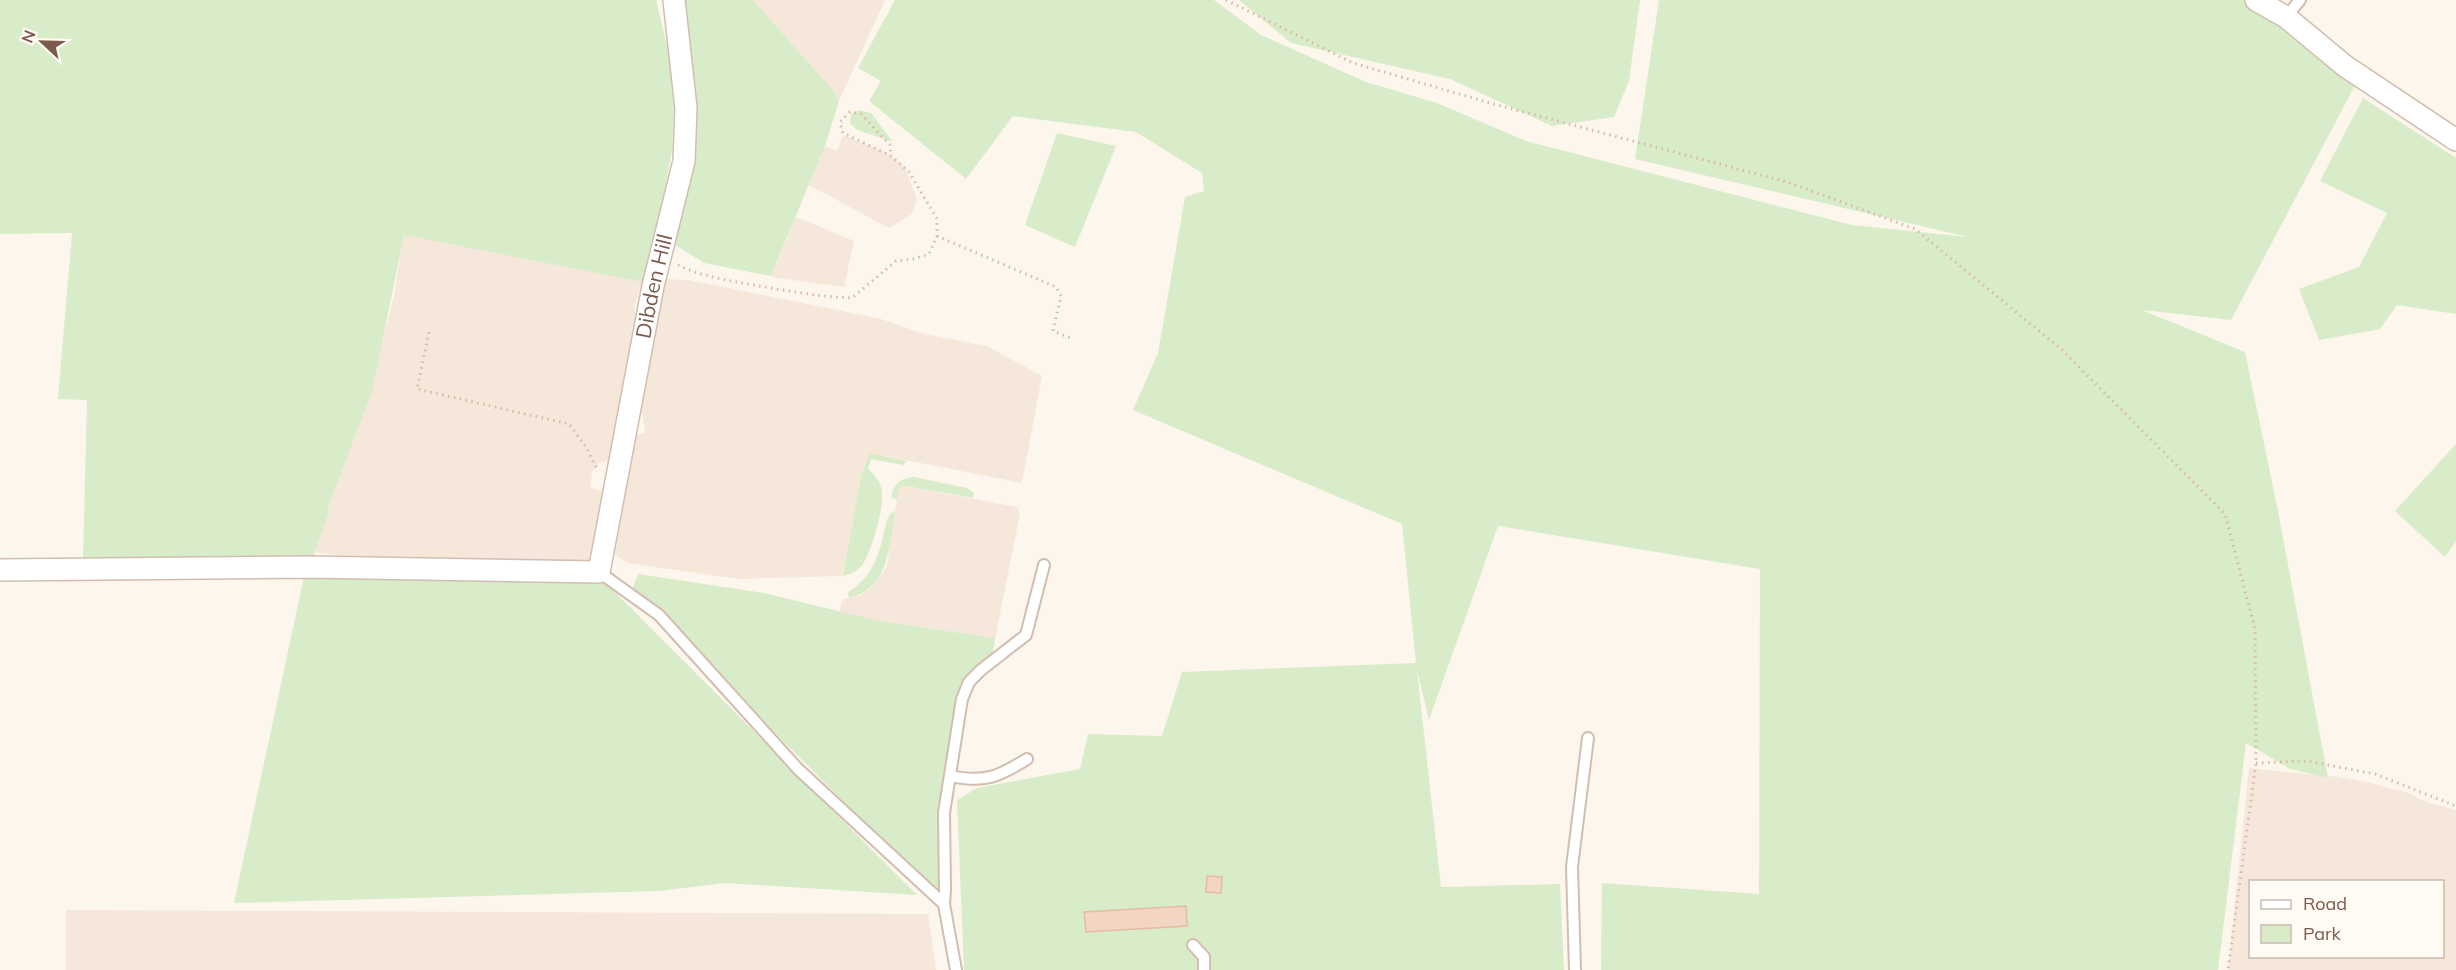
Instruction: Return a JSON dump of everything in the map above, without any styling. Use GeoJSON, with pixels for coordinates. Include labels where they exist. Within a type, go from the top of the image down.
{"type":"FeatureCollection","features":[{"type":"Feature","properties":{"kind":"street","name":"Dibden Hill"},"geometry":{"type":"LineString","coordinates":[[599,572],[653,286],[684,161],[687,108],[674,0]]}},
{"type":"Feature","properties":{"kind":"street"},"geometry":{"type":"LineString","coordinates":[[2256,0],[2286,17],[2345,66],[2456,140]]}},
{"type":"Feature","properties":{"kind":"street"},"geometry":{"type":"LineString","coordinates":[[0,570],[309,567],[599,572]]}},
{"type":"Feature","properties":{"kind":"lane"},"geometry":{"type":"LineString","coordinates":[[2286,17],[2300,0]]}},
{"type":"Feature","properties":{"kind":"lane"},"geometry":{"type":"LineString","coordinates":[[956,970],[944,904],[944,813],[962,699],[969,682],[981,669],[1026,635],[1044,565]]}},
{"type":"Feature","properties":{"kind":"lane"},"geometry":{"type":"LineString","coordinates":[[599,572],[659,615],[798,769],[944,904]]}},
{"type":"Feature","properties":{"kind":"lane"},"geometry":{"type":"LineString","coordinates":[[1575,970],[1572,867],[1588,738]]}},
{"type":"Feature","properties":{"kind":"lane"},"geometry":{"type":"LineString","coordinates":[[950,776],[972,780],[1002,775],[1028,759]]}},
{"type":"Feature","properties":{"kind":"lane"},"geometry":{"type":"LineString","coordinates":[[1193,945],[1204,957],[1204,970]]}},
{"type":"Feature","properties":{"kind":"path"},"geometry":{"type":"LineString","coordinates":[[1226,0],[1353,63],[1490,103],[1787,182],[1915,229],[2061,349],[2225,514],[2254,629],[2256,763],[2228,970]]}},
{"type":"Feature","properties":{"kind":"path"},"geometry":{"type":"LineString","coordinates":[[660,256],[689,270],[730,280],[817,296],[852,298],[896,261],[929,254],[938,236],[937,219],[909,172],[891,156],[843,134],[840,122],[850,112],[861,114],[890,145],[891,156]]}},
{"type":"Feature","properties":{"kind":"path"},"geometry":{"type":"LineString","coordinates":[[938,236],[1056,286],[1060,296],[1053,331],[1073,339]]}},
{"type":"Feature","properties":{"kind":"path"},"geometry":{"type":"LineString","coordinates":[[429,332],[417,389],[569,423],[586,447],[612,499]]}},
{"type":"Feature","properties":{"kind":"path"},"geometry":{"type":"LineString","coordinates":[[2256,763],[2307,761],[2375,774],[2456,806]]}},
{"type":"Feature","properties":{"kind":"shaded area"},"geometry":{"type":"Polygon","coordinates":[[[753,0],[885,0],[839,101],[833,90],[753,0]]]}},
{"type":"Feature","properties":{"kind":"shaded area"},"geometry":{"type":"Polygon","coordinates":[[[843,135],[888,153],[905,168],[917,199],[912,214],[889,228],[809,185],[825,146],[837,151],[843,135]]]}},
{"type":"Feature","properties":{"kind":"shaded area"},"geometry":{"type":"Polygon","coordinates":[[[796,217],[854,241],[844,287],[771,277],[796,217]]]}},
{"type":"Feature","properties":{"kind":"shaded area"},"geometry":{"type":"Polygon","coordinates":[[[405,227],[644,278],[634,306],[637,329],[613,464],[606,461],[599,463],[592,472],[590,488],[610,493],[599,550],[587,563],[342,556],[314,552],[328,515],[329,505],[372,392],[394,296],[405,227]]]}},
{"type":"Feature","properties":{"kind":"shaded area"},"geometry":{"type":"Polygon","coordinates":[[[662,279],[689,280],[881,319],[924,334],[987,346],[1042,376],[1022,483],[870,453],[861,475],[843,576],[738,579],[627,563],[612,552],[633,436],[645,433],[643,415],[638,407],[662,279]]]}},
{"type":"Feature","properties":{"kind":"shaded area"},"geometry":{"type":"Polygon","coordinates":[[[899,485],[1017,507],[1020,513],[995,638],[879,621],[839,612],[842,600],[861,595],[873,586],[887,566],[899,485]]]}},
{"type":"Feature","properties":{"kind":"shaded area"},"geometry":{"type":"Polygon","coordinates":[[[2249,768],[2339,777],[2371,783],[2456,810],[2456,970],[2228,970],[2249,768]]]}},
{"type":"Feature","properties":{"kind":"shaded area"},"geometry":{"type":"Polygon","coordinates":[[[66,910],[928,914],[936,970],[66,970],[66,910]]]}},
{"type":"Feature","properties":{"kind":"green space"},"geometry":{"type":"Polygon","coordinates":[[[0,0],[656,0],[675,78],[672,150],[648,283],[404,235],[372,392],[329,505],[328,515],[311,562],[83,559],[87,400],[58,399],[72,233],[0,234],[0,0]]]}},
{"type":"Feature","properties":{"kind":"green space"},"geometry":{"type":"Polygon","coordinates":[[[681,0],[753,0],[833,90],[839,101],[825,146],[771,276],[704,263],[674,244],[681,0]]]}},
{"type":"Feature","properties":{"kind":"green space"},"geometry":{"type":"Polygon","coordinates":[[[895,0],[1214,0],[1261,35],[1366,82],[1437,103],[1526,141],[1852,225],[1968,237],[1635,159],[1659,0],[2256,0],[2360,76],[2231,320],[2142,310],[2245,352],[2278,511],[2328,778],[2290,769],[2246,743],[2218,970],[1601,970],[1602,883],[1759,894],[1760,569],[1498,526],[1429,720],[1417,670],[1441,887],[1560,884],[1564,970],[964,970],[957,800],[977,788],[1080,769],[1088,734],[1162,736],[1182,672],[1416,663],[1402,524],[1133,410],[1158,353],[1185,197],[1204,191],[1202,173],[1136,132],[1013,116],[966,179],[869,101],[881,81],[858,68],[895,0]]]}},
{"type":"Feature","properties":{"kind":"green space"},"geometry":{"type":"Polygon","coordinates":[[[1239,0],[1640,0],[1629,81],[1614,117],[1552,126],[1450,79],[1291,43],[1239,0]]]}},
{"type":"Feature","properties":{"kind":"green space"},"geometry":{"type":"Polygon","coordinates":[[[2363,98],[2456,158],[2456,314],[2397,305],[2380,329],[2319,340],[2299,289],[2359,267],[2387,213],[2320,181],[2363,98]]]}},
{"type":"Feature","properties":{"kind":"green space"},"geometry":{"type":"Polygon","coordinates":[[[859,110],[871,113],[893,142],[857,130],[850,123],[851,114],[859,110]]]}},
{"type":"Feature","properties":{"kind":"green space"},"geometry":{"type":"Polygon","coordinates":[[[1057,133],[1116,146],[1075,247],[1025,225],[1057,133]]]}},
{"type":"Feature","properties":{"kind":"green space"},"geometry":{"type":"Polygon","coordinates":[[[2456,444],[2456,541],[2445,557],[2395,511],[2456,444]]]}},
{"type":"Feature","properties":{"kind":"green space"},"geometry":{"type":"Polygon","coordinates":[[[870,453],[907,461],[903,465],[871,459],[868,468],[879,482],[882,494],[877,526],[863,564],[854,572],[843,576],[861,475],[870,453]]]}},
{"type":"Feature","properties":{"kind":"green space"},"geometry":{"type":"Polygon","coordinates":[[[914,477],[967,488],[974,493],[973,498],[900,485],[897,499],[891,498],[898,483],[914,477]]]}},
{"type":"Feature","properties":{"kind":"green space"},"geometry":{"type":"Polygon","coordinates":[[[895,511],[889,551],[880,575],[862,593],[849,598],[848,593],[871,569],[879,552],[887,520],[895,511]]]}},
{"type":"Feature","properties":{"kind":"green space"},"geometry":{"type":"Polygon","coordinates":[[[638,574],[764,593],[879,621],[995,638],[993,653],[974,668],[962,687],[940,892],[933,891],[632,590],[638,574]]]}},
{"type":"Feature","properties":{"kind":"green space"},"geometry":{"type":"Polygon","coordinates":[[[304,577],[600,577],[917,895],[726,883],[658,891],[234,903],[304,577]]]}},
{"type":"Feature","properties":{"kind":"building"},"geometry":{"type":"Polygon","coordinates":[[[1207,876],[1222,877],[1221,893],[1206,892],[1207,876]]]}},
{"type":"Feature","properties":{"kind":"building"},"geometry":{"type":"Polygon","coordinates":[[[1186,906],[1187,926],[1086,932],[1084,912],[1186,906]]]}}]}
